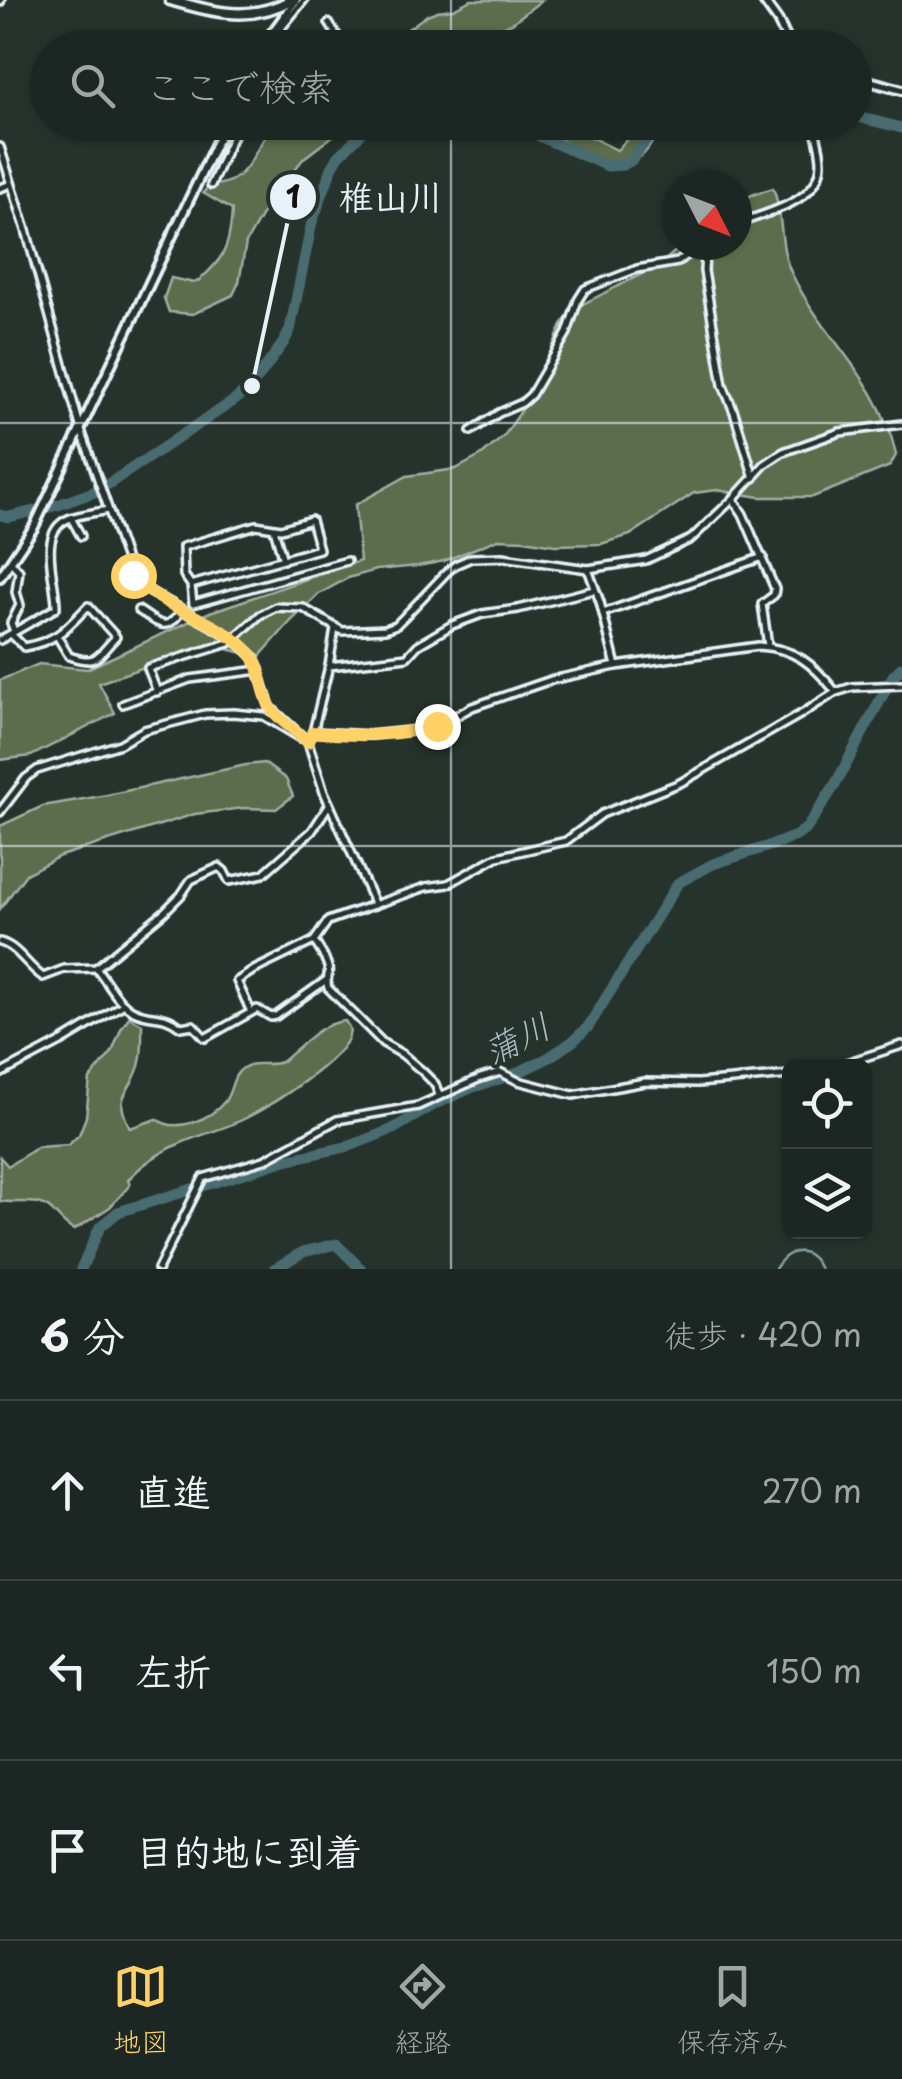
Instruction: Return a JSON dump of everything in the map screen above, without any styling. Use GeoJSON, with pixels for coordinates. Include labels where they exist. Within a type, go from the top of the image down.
{"type":"FeatureCollection","features":[{"type":"Feature","properties":{"kind":"main road"},"geometry":{"type":"LineString","coordinates":[[170,0],[242,15],[268,11],[294,0]]}},
{"type":"Feature","properties":{"kind":"street"},"geometry":{"type":"LineString","coordinates":[[271,30],[294,0]]}},
{"type":"Feature","properties":{"kind":"street"},"geometry":{"type":"LineString","coordinates":[[281,30],[304,0]]}},
{"type":"Feature","properties":{"kind":"street"},"geometry":{"type":"LineString","coordinates":[[763,0],[782,30]]}},
{"type":"Feature","properties":{"kind":"street"},"geometry":{"type":"LineString","coordinates":[[329,23],[333,30]]}},
{"type":"Feature","properties":{"kind":"street"},"geometry":{"type":"LineString","coordinates":[[872,82],[902,90]]}},
{"type":"Feature","properties":{"kind":"street"},"geometry":{"type":"LineString","coordinates":[[0,577],[34,527],[218,140]]}},
{"type":"Feature","properties":{"kind":"street"},"geometry":{"type":"LineString","coordinates":[[212,185],[231,140]]}},
{"type":"Feature","properties":{"kind":"street"},"geometry":{"type":"LineString","coordinates":[[752,218],[801,197],[815,184],[822,164],[817,140]]}},
{"type":"Feature","properties":{"kind":"street"},"geometry":{"type":"LineString","coordinates":[[0,147],[81,430],[133,575],[146,588],[233,638],[254,657],[270,707],[308,742],[330,805],[375,905]]}},
{"type":"Feature","properties":{"kind":"street"},"geometry":{"type":"LineString","coordinates":[[0,188],[11,184]]}},
{"type":"Feature","properties":{"kind":"street"},"geometry":{"type":"LineString","coordinates":[[471,431],[531,395],[567,333],[584,289],[681,260]]}},
{"type":"Feature","properties":{"kind":"street"},"geometry":{"type":"LineString","coordinates":[[705,260],[718,363],[754,478]]}},
{"type":"Feature","properties":{"kind":"street"},"geometry":{"type":"LineString","coordinates":[[157,692],[148,668],[229,642],[260,615],[284,606],[302,608],[335,628],[351,632],[385,629],[396,625],[450,568],[471,558],[504,558],[588,569],[646,560],[684,544],[734,500],[765,464],[783,452],[840,432],[902,424]]}},
{"type":"Feature","properties":{"kind":"street"},"geometry":{"type":"LineString","coordinates":[[734,500],[775,592],[762,604],[768,646]]}},
{"type":"Feature","properties":{"kind":"street"},"geometry":{"type":"LineString","coordinates":[[0,640],[56,608],[50,538],[61,523],[107,508]]}},
{"type":"Feature","properties":{"kind":"street"},"geometry":{"type":"LineString","coordinates":[[71,518],[81,536]]}},
{"type":"Feature","properties":{"kind":"street"},"geometry":{"type":"LineString","coordinates":[[191,585],[319,549],[311,520],[280,529],[256,525],[182,547],[184,575],[191,585],[194,604]]}},
{"type":"Feature","properties":{"kind":"street"},"geometry":{"type":"LineString","coordinates":[[274,528],[283,560]]}},
{"type":"Feature","properties":{"kind":"street"},"geometry":{"type":"LineString","coordinates":[[603,613],[762,558]]}},
{"type":"Feature","properties":{"kind":"street"},"geometry":{"type":"LineString","coordinates":[[138,610],[162,625],[176,620],[194,604],[347,561]]}},
{"type":"Feature","properties":{"kind":"street"},"geometry":{"type":"LineString","coordinates":[[11,562],[20,571],[16,592],[20,605],[11,623],[12,632],[24,647],[57,636],[88,606],[116,636],[93,661],[87,662],[69,656],[57,636]]}},
{"type":"Feature","properties":{"kind":"street"},"geometry":{"type":"LineString","coordinates":[[588,569],[616,666]]}},
{"type":"Feature","properties":{"kind":"street"},"geometry":{"type":"LineString","coordinates":[[329,666],[407,656],[452,625],[482,614],[594,590]]}},
{"type":"Feature","properties":{"kind":"street"},"geometry":{"type":"LineString","coordinates":[[308,742],[335,628]]}},
{"type":"Feature","properties":{"kind":"street"},"geometry":{"type":"LineString","coordinates":[[313,732],[371,735],[419,730],[550,680],[616,666],[758,646],[768,646],[812,664],[836,692]]}},
{"type":"Feature","properties":{"kind":"street"},"geometry":{"type":"LineString","coordinates":[[123,704],[201,677],[259,670]]}},
{"type":"Feature","properties":{"kind":"street"},"geometry":{"type":"LineString","coordinates":[[251,1012],[237,981],[314,940],[328,921],[426,887],[448,884],[497,857],[566,842],[602,814],[680,783],[836,692],[852,686],[900,686]]}},
{"type":"Feature","properties":{"kind":"street"},"geometry":{"type":"LineString","coordinates":[[0,812],[37,770],[120,744],[144,730],[195,716],[264,716],[308,742]]}},
{"type":"Feature","properties":{"kind":"street"},"geometry":{"type":"LineString","coordinates":[[0,942],[9,945],[43,977],[64,969],[96,968],[173,904],[191,880],[219,867],[230,881],[263,874],[312,831],[330,805]]}},
{"type":"Feature","properties":{"kind":"street"},"geometry":{"type":"LineString","coordinates":[[96,968],[124,1004],[138,1013],[169,1018],[181,1027],[193,1025],[205,1038],[257,1009],[276,1016],[326,980],[327,962],[314,940]]}},
{"type":"Feature","properties":{"kind":"street"},"geometry":{"type":"LineString","coordinates":[[326,980],[334,996],[383,1043],[422,1071],[439,1095]]}},
{"type":"Feature","properties":{"kind":"street"},"geometry":{"type":"LineString","coordinates":[[0,1074],[124,1004]]}},
{"type":"Feature","properties":{"kind":"street"},"geometry":{"type":"LineString","coordinates":[[859,1059],[902,1045]]}},
{"type":"Feature","properties":{"kind":"street"},"geometry":{"type":"LineString","coordinates":[[158,1269],[203,1178],[264,1160],[337,1120],[412,1108],[500,1072],[518,1081],[573,1095],[645,1082],[698,1083],[782,1077]]}},
{"type":"Feature","properties":{"kind":"green space"},"geometry":{"type":"Polygon","coordinates":[[[471,0],[542,0],[512,23],[494,30],[406,30],[427,15],[471,0]]]}},
{"type":"Feature","properties":{"kind":"green space"},"geometry":{"type":"Polygon","coordinates":[[[263,140],[328,140],[304,158],[271,199],[246,243],[233,295],[193,314],[169,312],[164,298],[171,278],[198,281],[220,258],[230,233],[232,210],[203,193],[208,187],[240,175],[263,140]]]}},
{"type":"Feature","properties":{"kind":"green space"},"geometry":{"type":"Polygon","coordinates":[[[561,140],[597,140],[617,150],[626,140],[653,140],[634,161],[602,164],[561,140]]]}},
{"type":"Feature","properties":{"kind":"green space"},"geometry":{"type":"Polygon","coordinates":[[[773,188],[791,272],[877,403],[896,455],[890,466],[813,497],[760,497],[717,490],[694,493],[630,535],[601,544],[555,545],[498,539],[444,561],[348,578],[319,594],[259,657],[208,644],[99,683],[115,713],[31,756],[0,760],[0,680],[39,664],[87,669],[210,612],[360,561],[355,505],[407,476],[456,469],[482,455],[504,436],[530,398],[564,321],[577,307],[666,260],[752,260],[752,195],[773,188]]]}},
{"type":"Feature","properties":{"kind":"green space"},"geometry":{"type":"Polygon","coordinates":[[[264,763],[286,779],[293,796],[276,809],[195,814],[60,856],[26,874],[0,909],[0,826],[43,806],[264,763]]]}},
{"type":"Feature","properties":{"kind":"green space"},"geometry":{"type":"Polygon","coordinates":[[[129,1017],[142,1024],[139,1066],[123,1101],[130,1128],[157,1119],[183,1125],[202,1119],[225,1101],[243,1068],[281,1062],[330,1025],[345,1021],[350,1033],[334,1057],[304,1081],[246,1118],[158,1155],[128,1180],[130,1185],[110,1207],[74,1230],[44,1205],[0,1201],[0,1157],[8,1166],[38,1147],[68,1145],[79,1135],[86,1117],[90,1079],[112,1052],[129,1017]]]}},
{"type":"Feature","properties":{"kind":"waterway"},"geometry":{"type":"LineString","coordinates":[[872,120],[902,128]]}},
{"type":"Feature","properties":{"kind":"waterway"},"geometry":{"type":"LineString","coordinates":[[0,515],[9,517],[94,492],[252,386],[290,330],[312,222],[332,168],[355,140]]}},
{"type":"Feature","properties":{"kind":"waterway"},"geometry":{"type":"LineString","coordinates":[[548,140],[607,166],[632,160],[646,140]]}},
{"type":"Feature","properties":{"kind":"waterway","name":"蒲川"},"geometry":{"type":"LineString","coordinates":[[81,1269],[100,1227],[118,1212],[286,1160],[350,1146],[393,1129],[473,1087],[515,1074],[572,1042],[588,1027],[678,883],[713,864],[778,843],[807,828],[835,785],[893,676],[902,667]]}},
{"type":"Feature","properties":{"kind":"waterway"},"geometry":{"type":"LineString","coordinates":[[274,1269],[303,1252],[336,1244],[361,1269]]}},
{"type":"Feature","properties":{"kind":"waterway"},"geometry":{"type":"LineString","coordinates":[[775,1269],[786,1257],[798,1252],[810,1256],[820,1269]]}},
{"type":"Feature","properties":{"kind":"place","name":"椎山川"},"geometry":{"type":"Point","coordinates":[252,386]}},
{"type":"Feature","properties":{"kind":"route"},"geometry":{"type":"LineString","coordinates":[[133,575],[146,588],[233,638],[250,653],[270,707],[308,742],[313,732],[402,734],[437,726]]}}]}
